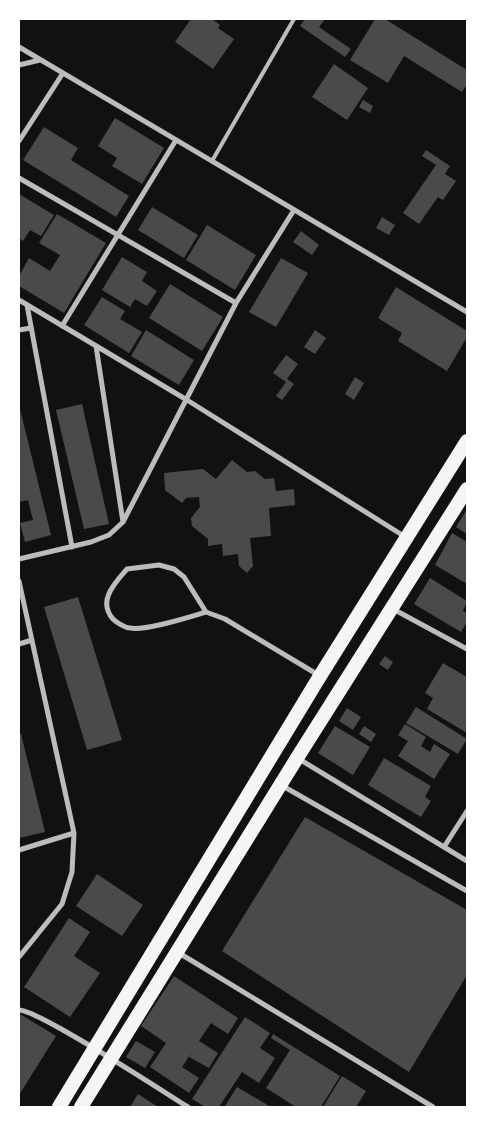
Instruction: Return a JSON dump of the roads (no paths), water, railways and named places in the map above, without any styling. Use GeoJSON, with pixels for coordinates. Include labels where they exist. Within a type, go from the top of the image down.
{"type":"FeatureCollection","features":[{"type":"Feature","properties":{"kind":"highway"},"geometry":{"type":"LineString","coordinates":[[59,1107],[320,676],[467,441]]}},
{"type":"Feature","properties":{"kind":"highway"},"geometry":{"type":"LineString","coordinates":[[82,1107],[297,758],[467,489]]}},
{"type":"Feature","properties":{"kind":"street"},"geometry":{"type":"LineString","coordinates":[[19,47],[467,312]]}},
{"type":"Feature","properties":{"kind":"street"},"geometry":{"type":"LineString","coordinates":[[19,65],[40,60]]}},
{"type":"Feature","properties":{"kind":"street"},"geometry":{"type":"LineString","coordinates":[[19,141],[63,73]]}},
{"type":"Feature","properties":{"kind":"street"},"geometry":{"type":"LineString","coordinates":[[19,132],[26,130]]}},
{"type":"Feature","properties":{"kind":"street"},"geometry":{"type":"LineString","coordinates":[[62,326],[176,140]]}},
{"type":"Feature","properties":{"kind":"street"},"geometry":{"type":"LineString","coordinates":[[19,178],[236,303]]}},
{"type":"Feature","properties":{"kind":"street"},"geometry":{"type":"LineString","coordinates":[[19,559],[72,547],[109,535],[123,522],[236,303],[294,210]]}},
{"type":"Feature","properties":{"kind":"street"},"geometry":{"type":"LineString","coordinates":[[19,300],[187,400],[407,538]]}},
{"type":"Feature","properties":{"kind":"street"},"geometry":{"type":"LineString","coordinates":[[27,305],[72,547]]}},
{"type":"Feature","properties":{"kind":"street"},"geometry":{"type":"LineString","coordinates":[[19,330],[31,328]]}},
{"type":"Feature","properties":{"kind":"street"},"geometry":{"type":"LineString","coordinates":[[96,346],[123,522]]}},
{"type":"Feature","properties":{"kind":"street"},"geometry":{"type":"LineString","coordinates":[[206,612],[184,577],[174,569],[159,565],[127,569],[112,586],[106,599],[109,613],[115,621],[130,628],[170,623],[206,612],[225,619],[320,676]]}},
{"type":"Feature","properties":{"kind":"street"},"geometry":{"type":"LineString","coordinates":[[19,581],[74,833],[72,872],[62,904],[19,957]]}},
{"type":"Feature","properties":{"kind":"street"},"geometry":{"type":"LineString","coordinates":[[392,609],[467,649]]}},
{"type":"Feature","properties":{"kind":"street"},"geometry":{"type":"LineString","coordinates":[[19,644],[32,640]]}},
{"type":"Feature","properties":{"kind":"street"},"geometry":{"type":"LineString","coordinates":[[297,758],[467,861]]}},
{"type":"Feature","properties":{"kind":"street"},"geometry":{"type":"LineString","coordinates":[[281,784],[467,891]]}},
{"type":"Feature","properties":{"kind":"street"},"geometry":{"type":"LineString","coordinates":[[444,847],[467,811]]}},
{"type":"Feature","properties":{"kind":"street"},"geometry":{"type":"LineString","coordinates":[[19,850],[74,833]]}},
{"type":"Feature","properties":{"kind":"street"},"geometry":{"type":"LineString","coordinates":[[177,952],[432,1107]]}},
{"type":"Feature","properties":{"kind":"street"},"geometry":{"type":"LineString","coordinates":[[19,1010],[26,1010],[94,1049],[188,1107]]}},
{"type":"Feature","properties":{"kind":"lane"},"geometry":{"type":"LineString","coordinates":[[212,161],[294,19]]}}]}
